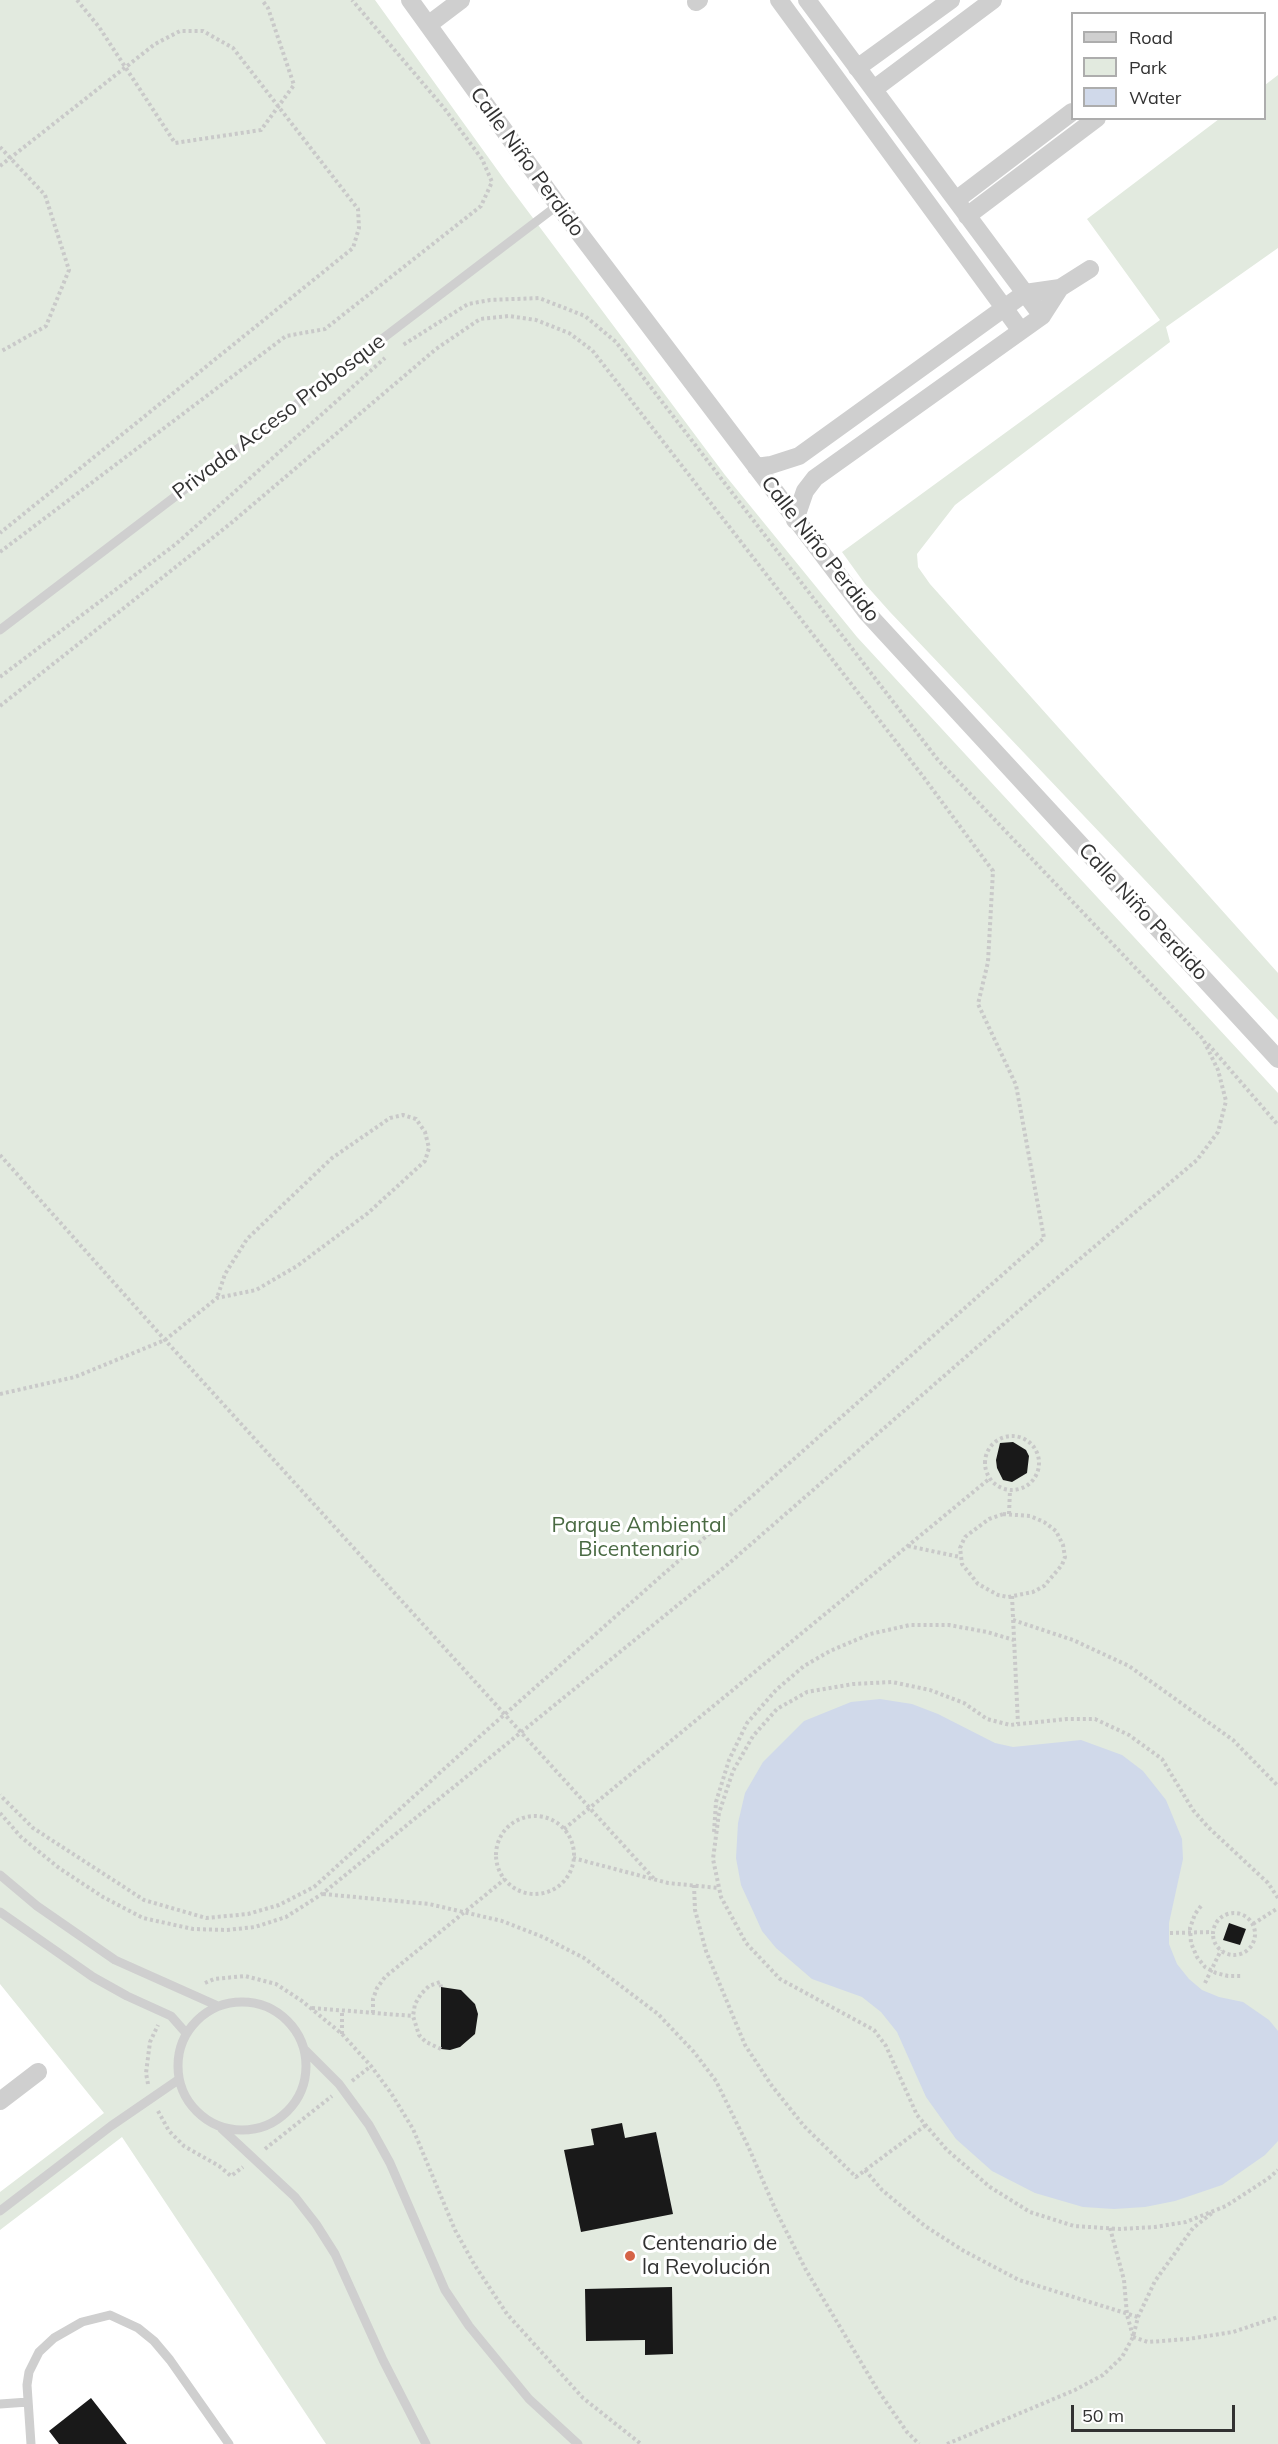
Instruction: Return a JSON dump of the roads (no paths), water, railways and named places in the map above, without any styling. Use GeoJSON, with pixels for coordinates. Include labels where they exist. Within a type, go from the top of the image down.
{"type":"FeatureCollection","features":[{"type":"Feature","properties":{"kind":"street","name":"Calle Niño Perdido"},"geometry":{"type":"LineString","coordinates":[[410,0],[558,205],[867,614],[1278,1059]]}},
{"type":"Feature","properties":{"kind":"street"},"geometry":{"type":"LineString","coordinates":[[428,25],[461,0]]}},
{"type":"Feature","properties":{"kind":"street"},"geometry":{"type":"LineString","coordinates":[[779,0],[1022,331]]}},
{"type":"Feature","properties":{"kind":"street"},"geometry":{"type":"LineString","coordinates":[[807,0],[1042,316]]}},
{"type":"Feature","properties":{"kind":"street"},"geometry":{"type":"LineString","coordinates":[[858,68],[951,0]]}},
{"type":"Feature","properties":{"kind":"street"},"geometry":{"type":"LineString","coordinates":[[874,89],[993,0]]}},
{"type":"Feature","properties":{"kind":"street"},"geometry":{"type":"LineString","coordinates":[[956,200],[1071,113]]}},
{"type":"Feature","properties":{"kind":"street"},"geometry":{"type":"LineString","coordinates":[[967,216],[1095,120]]}},
{"type":"Feature","properties":{"kind":"street"},"geometry":{"type":"LineString","coordinates":[[893,155],[913,143]]}},
{"type":"Feature","properties":{"kind":"street"},"geometry":{"type":"LineString","coordinates":[[756,467],[799,456],[1025,293],[1059,288],[1090,269]]}},
{"type":"Feature","properties":{"kind":"street"},"geometry":{"type":"LineString","coordinates":[[795,520],[799,505],[815,478],[1042,316],[1059,288]]}},
{"type":"Feature","properties":{"kind":"street"},"geometry":{"type":"LineString","coordinates":[[820,441],[837,462]]}},
{"type":"Feature","properties":{"kind":"street"},"geometry":{"type":"LineString","coordinates":[[1,2097],[38,2072]]}},
{"type":"Feature","properties":{"kind":"lane","name":"Privada Acceso Probosque"},"geometry":{"type":"LineString","coordinates":[[0,630],[558,205]]}},
{"type":"Feature","properties":{"kind":"lane"},"geometry":{"type":"LineString","coordinates":[[0,1875],[37,1906],[106,1954],[218,2006]]}},
{"type":"Feature","properties":{"kind":"lane"},"geometry":{"type":"LineString","coordinates":[[0,1912],[93,1977],[127,1996],[165,2012],[186,2033]]}},
{"type":"Feature","properties":{"kind":"lane"},"geometry":{"type":"LineString","coordinates":[[220,2127],[240,2131],[259,2129],[278,2120],[292,2107],[302,2090],[306,2070],[304,2050],[296,2030],[280,2014],[261,2004],[239,2001],[218,2006],[200,2017],[186,2033],[179,2048],[178,2080],[187,2100],[201,2116],[220,2127],[255,2158],[295,2197],[316,2224],[335,2254],[383,2360],[426,2444]]}},
{"type":"Feature","properties":{"kind":"lane"},"geometry":{"type":"LineString","coordinates":[[304,2050],[343,2088],[369,2125],[390,2163],[445,2290],[469,2326],[529,2399],[578,2444]]}},
{"type":"Feature","properties":{"kind":"lane"},"geometry":{"type":"LineString","coordinates":[[0,2211],[111,2126],[178,2080]]}},
{"type":"Feature","properties":{"kind":"lane"},"geometry":{"type":"LineString","coordinates":[[31,2444],[28,2402],[30,2372],[39,2352],[46,2344],[82,2322],[110,2315],[138,2328],[154,2341],[229,2444]]}},
{"type":"Feature","properties":{"kind":"lane"},"geometry":{"type":"LineString","coordinates":[[0,2404],[28,2402]]}},
{"type":"Feature","properties":{"kind":"water"},"geometry":{"type":"Polygon","coordinates":[[[880,1699],[912,1704],[938,1714],[995,1743],[1013,1747],[1081,1740],[1122,1755],[1143,1771],[1166,1800],[1182,1839],[1183,1859],[1169,1923],[1169,1944],[1177,1964],[1202,1990],[1219,1997],[1243,2002],[1269,2020],[1278,2031],[1278,2141],[1265,2155],[1222,2185],[1175,2201],[1145,2207],[1114,2209],[1083,2207],[1035,2193],[992,2171],[956,2139],[926,2097],[897,2032],[881,2012],[862,1997],[812,1979],[776,1948],[762,1931],[741,1885],[736,1858],[738,1823],[745,1793],[763,1762],[804,1721],[851,1702],[880,1699]]]}},
{"type":"Feature","properties":{"kind":"place","name":"Centenario de la Revolución"},"geometry":{"type":"Point","coordinates":[630,2256]}},
{"type":"Feature","properties":{"kind":"park label","name":"Parque Ambiental Bicentenario"},"geometry":{"type":"Point","coordinates":[639,1538]}}]}
